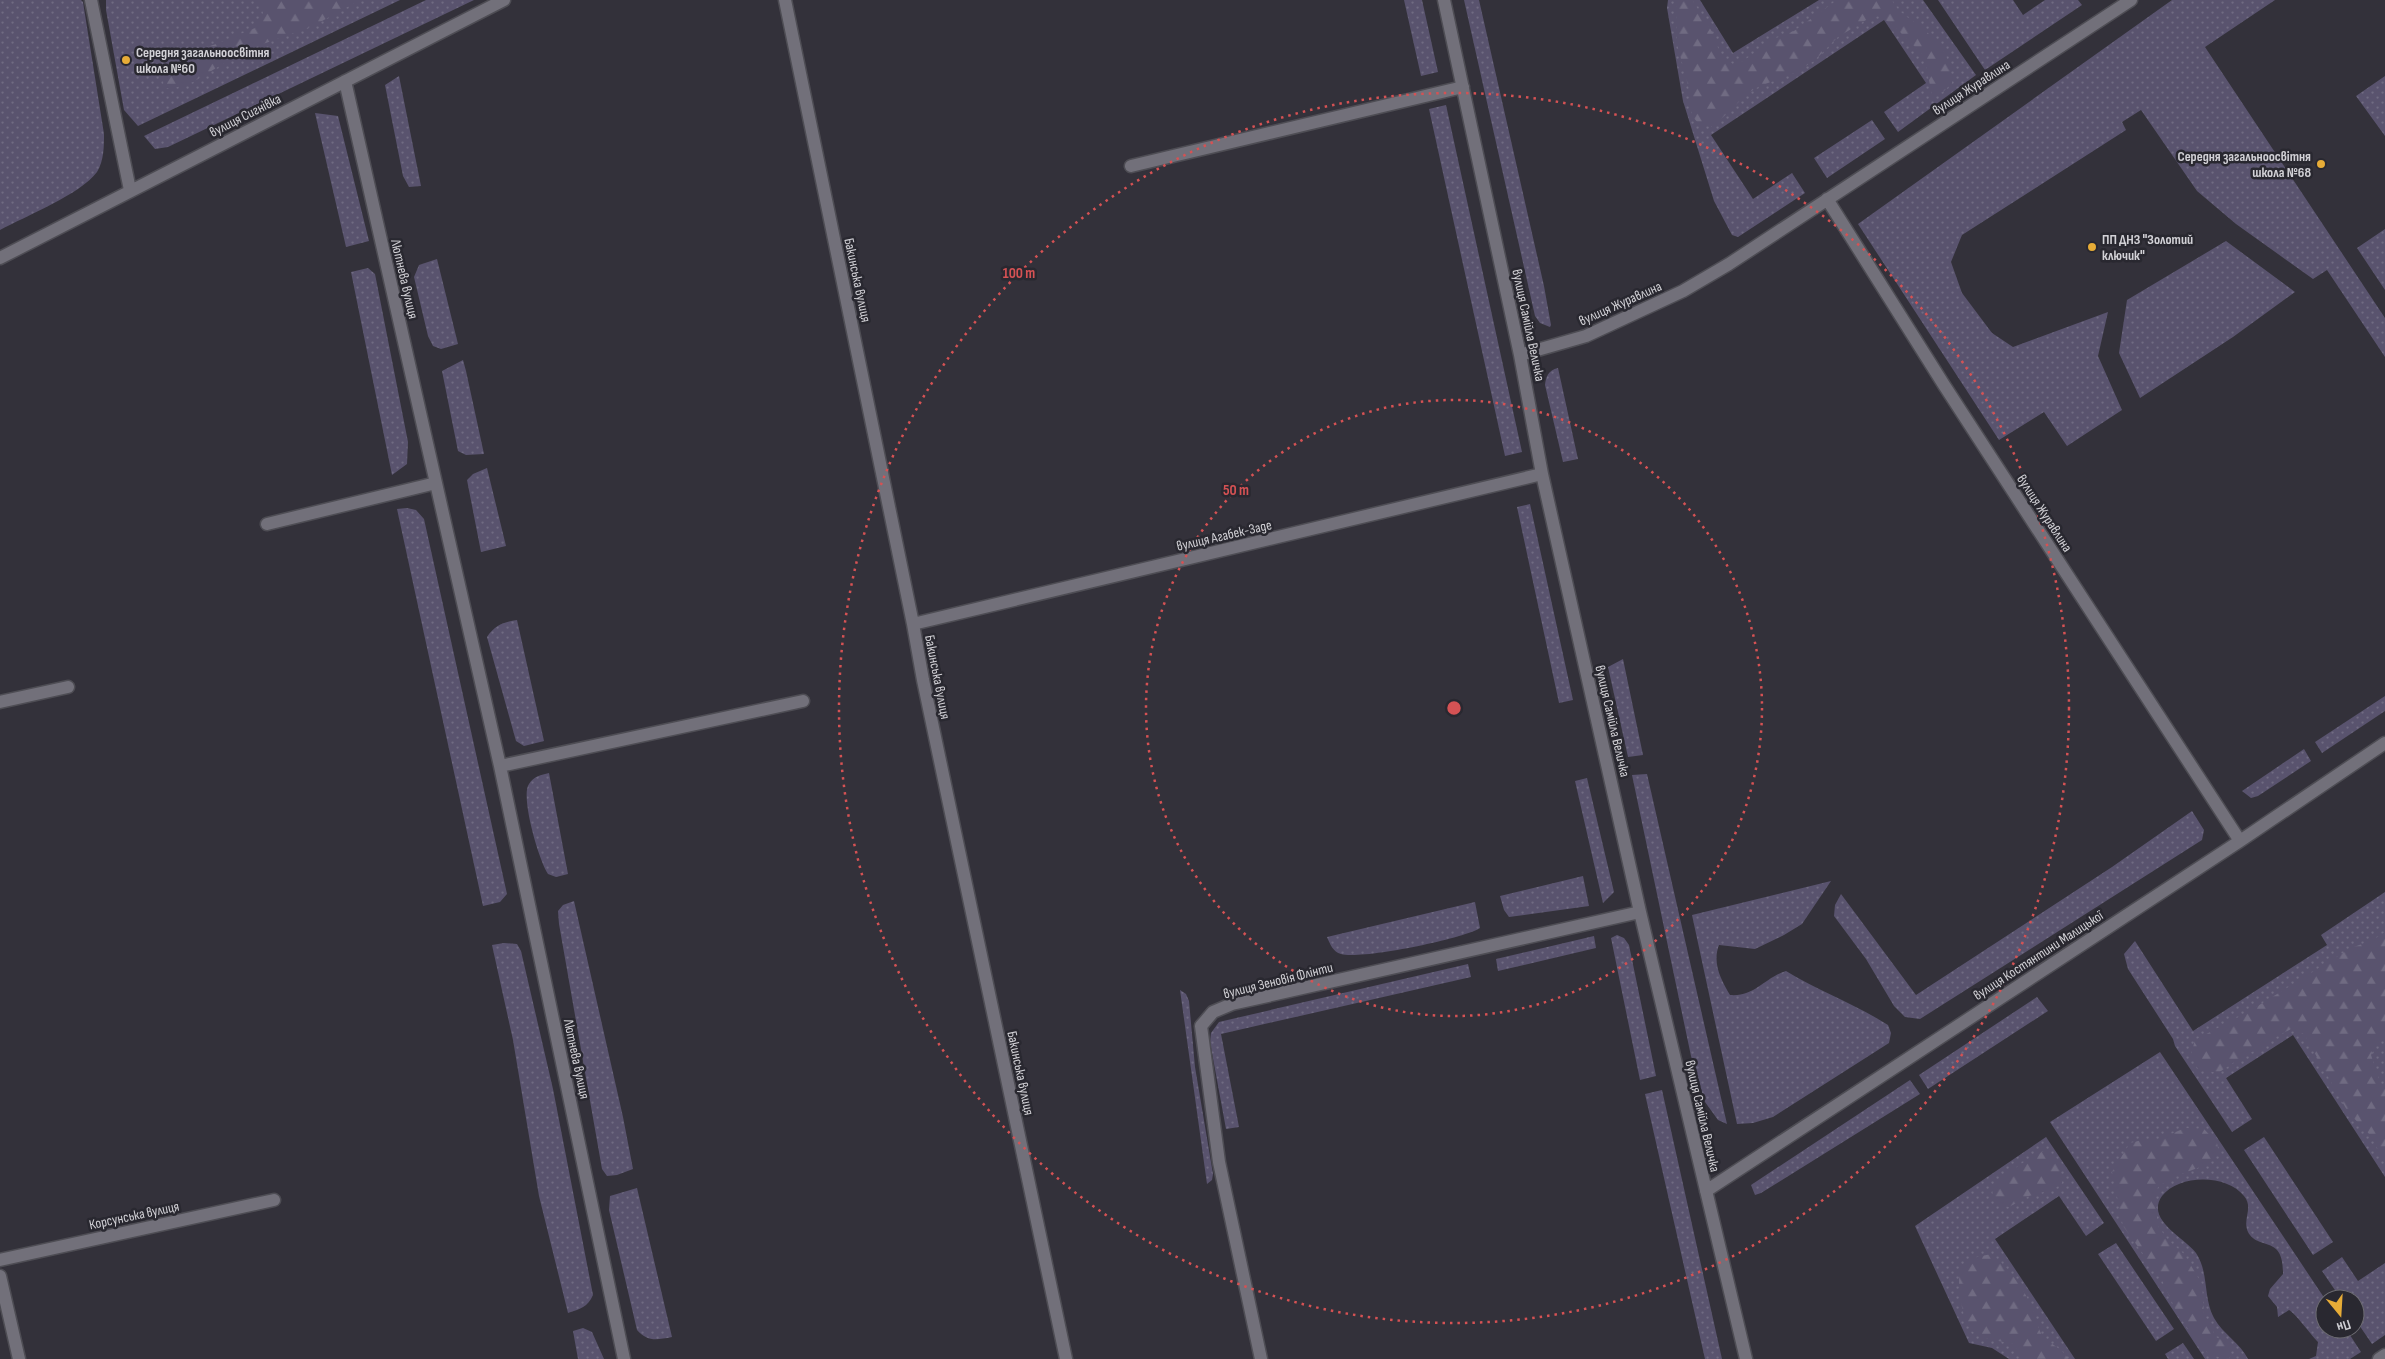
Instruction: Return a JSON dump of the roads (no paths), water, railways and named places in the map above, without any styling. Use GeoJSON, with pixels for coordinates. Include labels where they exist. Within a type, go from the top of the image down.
{"type":"FeatureCollection","features":[{"type":"Feature","properties":{"kind":"street"},"geometry":{"type":"LineString","coordinates":[[91,0],[130,190]]}},
{"type":"Feature","properties":{"kind":"street","name":"вулиця Сигнівка"},"geometry":{"type":"LineString","coordinates":[[0,258],[504,0]]}},
{"type":"Feature","properties":{"kind":"street","name":"Бакинська вулиця"},"geometry":{"type":"LineString","coordinates":[[785,0],[923,680],[1066,1359]]}},
{"type":"Feature","properties":{"kind":"street","name":"вулиця Самійла Величка"},"geometry":{"type":"LineString","coordinates":[[1444,0],[1520,355],[1542,474],[1640,912],[1746,1359]]}},
{"type":"Feature","properties":{"kind":"street","name":"вулиця Журавлина"},"geometry":{"type":"LineString","coordinates":[[1520,355],[1586,336],[1683,291],[1729,264],[2131,0]]}},
{"type":"Feature","properties":{"kind":"street","name":"Лютнева вулиця"},"geometry":{"type":"LineString","coordinates":[[345,81],[500,766],[624,1359]]}},
{"type":"Feature","properties":{"kind":"street"},"geometry":{"type":"LineString","coordinates":[[1131,166],[1463,87]]}},
{"type":"Feature","properties":{"kind":"street","name":"вулиця Журавлина"},"geometry":{"type":"LineString","coordinates":[[1827,199],[1949,393],[2240,841]]}},
{"type":"Feature","properties":{"kind":"street","name":"вулиця Агабек-Заде"},"geometry":{"type":"LineString","coordinates":[[913,624],[1542,474]]}},
{"type":"Feature","properties":{"kind":"street"},"geometry":{"type":"LineString","coordinates":[[267,524],[436,483]]}},
{"type":"Feature","properties":{"kind":"street"},"geometry":{"type":"LineString","coordinates":[[0,702],[68,687]]}},
{"type":"Feature","properties":{"kind":"street"},"geometry":{"type":"LineString","coordinates":[[500,766],[803,701]]}},
{"type":"Feature","properties":{"kind":"street","name":"вулиця Костянтини Малицької"},"geometry":{"type":"LineString","coordinates":[[1706,1191],[2240,841],[2385,743]]}},
{"type":"Feature","properties":{"kind":"street","name":"вулиця Зеновія Флінти"},"geometry":{"type":"LineString","coordinates":[[1261,1359],[1219,1162],[1201,1026],[1213,1012],[1232,1004],[1640,912]]}},
{"type":"Feature","properties":{"kind":"street","name":"Корсунська вулиця"},"geometry":{"type":"LineString","coordinates":[[0,1260],[274,1200]]}},
{"type":"Feature","properties":{"kind":"street"},"geometry":{"type":"LineString","coordinates":[[0,1276],[19,1359]]}},
{"type":"Feature","properties":{"kind":"street"},"geometry":{"type":"LineString","coordinates":[[2379,1359],[2385,1355]]}},
{"type":"Feature","properties":{"kind":"place","name":"Середня загальноосвітня школа №60"},"geometry":{"type":"Point","coordinates":[126,60]}},
{"type":"Feature","properties":{"kind":"place","name":"Середня загальноосвітня школа №68"},"geometry":{"type":"Point","coordinates":[2321,164]}},
{"type":"Feature","properties":{"kind":"place","name":"ПП ДНЗ \"Золотий ключик\""},"geometry":{"type":"Point","coordinates":[2092,247]}}]}
